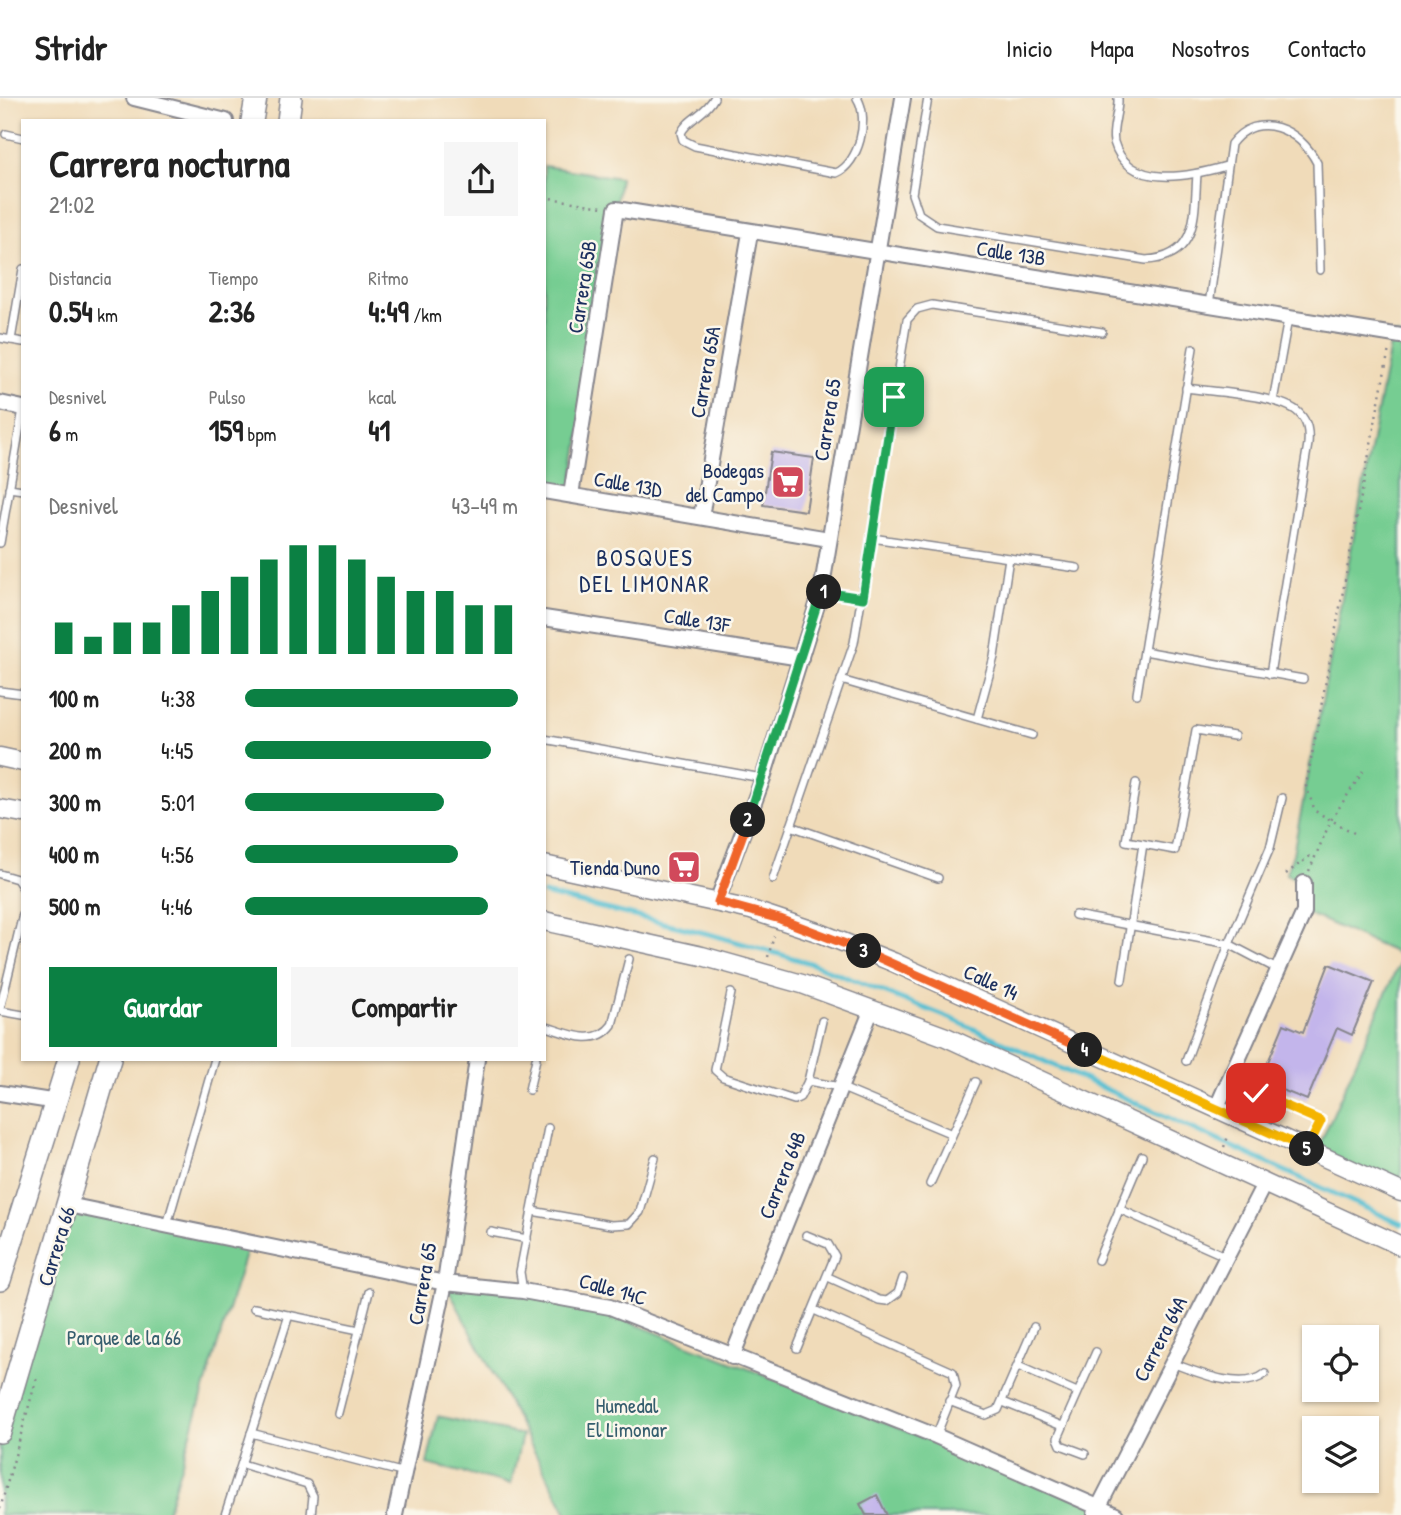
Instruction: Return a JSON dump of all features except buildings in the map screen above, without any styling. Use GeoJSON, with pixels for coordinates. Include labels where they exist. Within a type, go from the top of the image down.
{"type":"FeatureCollection","features":[{"type":"Feature","properties":{"kind":"main road"},"geometry":{"type":"LineString","coordinates":[[252,119],[256,98]]}},
{"type":"Feature","properties":{"kind":"main road"},"geometry":{"type":"LineString","coordinates":[[288,119],[291,98]]}},
{"type":"Feature","properties":{"kind":"main road","name":"Carrera 66"},"geometry":{"type":"LineString","coordinates":[[0,1280],[68,1061]]}},
{"type":"Feature","properties":{"kind":"main road","name":"Carrera 66"},"geometry":{"type":"LineString","coordinates":[[0,1432],[109,1061]]}},
{"type":"Feature","properties":{"kind":"street"},"geometry":{"type":"LineString","coordinates":[[134,98],[218,119]]}},
{"type":"Feature","properties":{"kind":"street","name":"Carrera 65"},"geometry":{"type":"LineString","coordinates":[[718,902],[763,778],[821,592],[903,98]]}},
{"type":"Feature","properties":{"kind":"street","name":"Calle 13B"},"geometry":{"type":"LineString","coordinates":[[616,209],[750,233],[1396,336]]}},
{"type":"Feature","properties":{"kind":"street","name":"Carrera 65B"},"geometry":{"type":"LineString","coordinates":[[571,495],[616,209]]}},
{"type":"Feature","properties":{"kind":"street","name":"Carrera 65A"},"geometry":{"type":"LineString","coordinates":[[701,517],[750,233]]}},
{"type":"Feature","properties":{"kind":"street"},"geometry":{"type":"LineString","coordinates":[[0,403],[21,408]]}},
{"type":"Feature","properties":{"kind":"street","name":"Calle 13D"},"geometry":{"type":"LineString","coordinates":[[546,491],[829,539]]}},
{"type":"Feature","properties":{"kind":"street","name":"Calle 13F"},"geometry":{"type":"LineString","coordinates":[[546,618],[801,658]]}},
{"type":"Feature","properties":{"kind":"street"},"geometry":{"type":"LineString","coordinates":[[0,757],[21,762]]}},
{"type":"Feature","properties":{"kind":"street"},"geometry":{"type":"LineString","coordinates":[[0,809],[21,813]]}},
{"type":"Feature","properties":{"kind":"street","name":"Calle 14"},"geometry":{"type":"LineString","coordinates":[[546,865],[718,902],[780,919],[893,962],[1401,1192]]}},
{"type":"Feature","properties":{"kind":"street"},"geometry":{"type":"LineString","coordinates":[[1216,1109],[1304,912],[1304,883]]}},
{"type":"Feature","properties":{"kind":"street"},"geometry":{"type":"LineString","coordinates":[[546,921],[702,956],[802,984],[946,1037],[1401,1246]]}},
{"type":"Feature","properties":{"kind":"street","name":"Carrera 64B"},"geometry":{"type":"LineString","coordinates":[[732,1357],[872,1009]]}},
{"type":"Feature","properties":{"kind":"street","name":"Carrera 65"},"geometry":{"type":"LineString","coordinates":[[395,1515],[406,1474],[445,1283],[477,1061]]}},
{"type":"Feature","properties":{"kind":"street"},"geometry":{"type":"LineString","coordinates":[[0,1093],[57,1102]]}},
{"type":"Feature","properties":{"kind":"street","name":"Carrera 64A"},"geometry":{"type":"LineString","coordinates":[[1096,1511],[1265,1182]]}},
{"type":"Feature","properties":{"kind":"street","name":"Calle 14C"},"geometry":{"type":"LineString","coordinates":[[68,1205],[445,1283],[523,1291],[610,1307],[936,1436],[1096,1511],[1116,1515]]}},
{"type":"Feature","properties":{"kind":"lane"},"geometry":{"type":"LineString","coordinates":[[714,98],[702,114],[685,125],[681,133],[683,140],[695,146],[836,173],[844,170],[853,158],[864,116],[858,98]]}},
{"type":"Feature","properties":{"kind":"lane"},"geometry":{"type":"LineString","coordinates":[[928,98],[912,194],[919,214],[937,226],[1146,260],[1160,260],[1183,246],[1191,234],[1197,174]]}},
{"type":"Feature","properties":{"kind":"lane"},"geometry":{"type":"LineString","coordinates":[[1118,98],[1114,141],[1128,164],[1146,174],[1166,178],[1197,174],[1226,166]]}},
{"type":"Feature","properties":{"kind":"lane"},"geometry":{"type":"LineString","coordinates":[[1209,305],[1226,166],[1231,144],[1246,130],[1256,127],[1287,129],[1300,138],[1317,163],[1320,270]]}},
{"type":"Feature","properties":{"kind":"lane"},"geometry":{"type":"LineString","coordinates":[[6,134],[21,138]]}},
{"type":"Feature","properties":{"kind":"lane"},"geometry":{"type":"LineString","coordinates":[[11,340],[21,281]]}},
{"type":"Feature","properties":{"kind":"lane"},"geometry":{"type":"LineString","coordinates":[[773,879],[853,643],[863,598],[905,327],[911,313],[932,305],[1102,332]]}},
{"type":"Feature","properties":{"kind":"lane"},"geometry":{"type":"LineString","coordinates":[[1273,401],[1287,318]]}},
{"type":"Feature","properties":{"kind":"lane"},"geometry":{"type":"LineString","coordinates":[[0,338],[21,342]]}},
{"type":"Feature","properties":{"kind":"lane"},"geometry":{"type":"LineString","coordinates":[[1137,694],[1193,348]]}},
{"type":"Feature","properties":{"kind":"lane"},"geometry":{"type":"LineString","coordinates":[[1186,388],[1273,401],[1293,408],[1301,414],[1309,433],[1270,674]]}},
{"type":"Feature","properties":{"kind":"lane"},"geometry":{"type":"LineString","coordinates":[[0,543],[21,419]]}},
{"type":"Feature","properties":{"kind":"lane"},"geometry":{"type":"LineString","coordinates":[[9,488],[21,490]]}},
{"type":"Feature","properties":{"kind":"lane"},"geometry":{"type":"LineString","coordinates":[[872,538],[1077,568]]}},
{"type":"Feature","properties":{"kind":"lane"},"geometry":{"type":"LineString","coordinates":[[977,719],[994,657],[1009,558]]}},
{"type":"Feature","properties":{"kind":"lane"},"geometry":{"type":"LineString","coordinates":[[821,592],[863,598]]}},
{"type":"Feature","properties":{"kind":"lane"},"geometry":{"type":"LineString","coordinates":[[1144,651],[1303,679]]}},
{"type":"Feature","properties":{"kind":"lane"},"geometry":{"type":"LineString","coordinates":[[841,680],[1032,735]]}},
{"type":"Feature","properties":{"kind":"lane"},"geometry":{"type":"LineString","coordinates":[[0,691],[21,694]]}},
{"type":"Feature","properties":{"kind":"lane"},"geometry":{"type":"LineString","coordinates":[[1136,783],[1126,841],[1175,850],[1196,730],[1234,736]]}},
{"type":"Feature","properties":{"kind":"lane"},"geometry":{"type":"LineString","coordinates":[[546,739],[763,778]]}},
{"type":"Feature","properties":{"kind":"lane"},"geometry":{"type":"LineString","coordinates":[[1186,1062],[1229,944],[1270,848],[1282,798]]}},
{"type":"Feature","properties":{"kind":"lane"},"geometry":{"type":"LineString","coordinates":[[792,826],[938,878]]}},
{"type":"Feature","properties":{"kind":"lane"},"geometry":{"type":"LineString","coordinates":[[1122,980],[1143,844]]}},
{"type":"Feature","properties":{"kind":"lane"},"geometry":{"type":"LineString","coordinates":[[0,874],[17,880],[21,885]]}},
{"type":"Feature","properties":{"kind":"lane"},"geometry":{"type":"LineString","coordinates":[[1075,915],[1229,944],[1277,969]]}},
{"type":"Feature","properties":{"kind":"lane"},"geometry":{"type":"LineString","coordinates":[[21,922],[0,1010],[21,1015]]}},
{"type":"Feature","properties":{"kind":"lane"},"geometry":{"type":"LineString","coordinates":[[546,1027],[587,1038],[607,1031],[612,1025],[629,959]]}},
{"type":"Feature","properties":{"kind":"lane"},"geometry":{"type":"LineString","coordinates":[[731,993],[715,1069],[723,1077],[794,1100],[800,1097],[808,1081],[821,1021]]}},
{"type":"Feature","properties":{"kind":"lane"},"geometry":{"type":"LineString","coordinates":[[167,1224],[214,1061]]}},
{"type":"Feature","properties":{"kind":"lane"},"geometry":{"type":"LineString","coordinates":[[529,1090],[536,1061]]}},
{"type":"Feature","properties":{"kind":"lane"},"geometry":{"type":"LineString","coordinates":[[808,1081],[840,1087],[952,1133]]}},
{"type":"Feature","properties":{"kind":"lane"},"geometry":{"type":"LineString","coordinates":[[930,1184],[976,1082]]}},
{"type":"Feature","properties":{"kind":"lane"},"geometry":{"type":"LineString","coordinates":[[1256,1093],[1321,1121],[1308,1150]]}},
{"type":"Feature","properties":{"kind":"lane"},"geometry":{"type":"LineString","coordinates":[[523,1291],[520,1272],[548,1128]]}},
{"type":"Feature","properties":{"kind":"lane"},"geometry":{"type":"LineString","coordinates":[[1098,1260],[1142,1156]]}},
{"type":"Feature","properties":{"kind":"lane"},"geometry":{"type":"LineString","coordinates":[[532,1211],[611,1225],[629,1224],[640,1212],[655,1158]]}},
{"type":"Feature","properties":{"kind":"lane"},"geometry":{"type":"LineString","coordinates":[[1119,1209],[1227,1257]]}},
{"type":"Feature","properties":{"kind":"lane"},"geometry":{"type":"LineString","coordinates":[[491,1232],[527,1239]]}},
{"type":"Feature","properties":{"kind":"lane"},"geometry":{"type":"LineString","coordinates":[[797,1348],[835,1261],[834,1251],[828,1244],[806,1235]]}},
{"type":"Feature","properties":{"kind":"lane"},"geometry":{"type":"LineString","coordinates":[[828,1277],[887,1301],[898,1293],[903,1279]]}},
{"type":"Feature","properties":{"kind":"lane"},"geometry":{"type":"LineString","coordinates":[[338,1413],[369,1292]]}},
{"type":"Feature","properties":{"kind":"lane"},"geometry":{"type":"LineString","coordinates":[[254,1308],[359,1330]]}},
{"type":"Feature","properties":{"kind":"lane"},"geometry":{"type":"LineString","coordinates":[[814,1310],[950,1368],[956,1381],[936,1436]]}},
{"type":"Feature","properties":{"kind":"lane"},"geometry":{"type":"LineString","coordinates":[[225,1515],[289,1315]]}},
{"type":"Feature","properties":{"kind":"lane"},"geometry":{"type":"LineString","coordinates":[[950,1401],[986,1415],[998,1410],[1034,1327]]}},
{"type":"Feature","properties":{"kind":"lane"},"geometry":{"type":"LineString","coordinates":[[1086,1454],[1060,1443],[1062,1426],[1096,1352]]}},
{"type":"Feature","properties":{"kind":"lane"},"geometry":{"type":"LineString","coordinates":[[1171,1363],[1198,1373],[1241,1381],[1257,1380],[1265,1374]]}},
{"type":"Feature","properties":{"kind":"lane"},"geometry":{"type":"LineString","coordinates":[[1018,1366],[1077,1392]]}},
{"type":"Feature","properties":{"kind":"lane"},"geometry":{"type":"LineString","coordinates":[[1003,1402],[1062,1426]]}},
{"type":"Feature","properties":{"kind":"lane"},"geometry":{"type":"LineString","coordinates":[[251,1433],[406,1474]]}},
{"type":"Feature","properties":{"kind":"lane"},"geometry":{"type":"LineString","coordinates":[[242,1464],[307,1484],[313,1496],[311,1515]]}},
{"type":"Feature","properties":{"kind":"path"},"geometry":{"type":"LineString","coordinates":[[546,197],[616,209]]}},
{"type":"Feature","properties":{"kind":"path"},"geometry":{"type":"LineString","coordinates":[[1354,833],[1315,811],[1306,786],[1396,336]]}},
{"type":"Feature","properties":{"kind":"path"},"geometry":{"type":"LineString","coordinates":[[1304,883],[1331,820],[1366,767]]}},
{"type":"Feature","properties":{"kind":"path"},"geometry":{"type":"LineString","coordinates":[[1286,873],[1317,852]]}},
{"type":"Feature","properties":{"kind":"path"},"geometry":{"type":"LineString","coordinates":[[766,964],[775,935]]}},
{"type":"Feature","properties":{"kind":"path"},"geometry":{"type":"LineString","coordinates":[[1222,1152],[1232,1128]]}},
{"type":"Feature","properties":{"kind":"green space"},"geometry":{"type":"Polygon","coordinates":[[[546,166],[620,178],[571,495],[546,491],[546,166]]]}},
{"type":"Feature","properties":{"kind":"green space"},"geometry":{"type":"Polygon","coordinates":[[[1392,335],[1401,336],[1401,955],[1304,912],[1304,883],[1286,874],[1293,854],[1392,335]]]}},
{"type":"Feature","properties":{"kind":"green space"},"geometry":{"type":"Polygon","coordinates":[[[1401,959],[1401,1192],[1316,1153],[1401,959]]]}},
{"type":"Feature","properties":{"kind":"green space","name":"Parque de la 66"},"geometry":{"type":"Polygon","coordinates":[[[68,1205],[249,1241],[166,1515],[0,1515],[0,1432],[68,1205]]]}},
{"type":"Feature","properties":{"kind":"green space","name":"Humedal El Limonar"},"geometry":{"type":"Polygon","coordinates":[[[445,1283],[569,1298],[1098,1507],[1094,1515],[568,1515],[445,1283]]]}},
{"type":"Feature","properties":{"kind":"green space"},"geometry":{"type":"Polygon","coordinates":[[[438,1416],[522,1435],[511,1484],[427,1464],[438,1416]]]}},
{"type":"Feature","properties":{"kind":"waterway"},"geometry":{"type":"LineString","coordinates":[[546,894],[709,934],[810,963],[952,1019],[1401,1224]]}},
{"type":"Feature","properties":{"kind":"place","name":"Bodegas del Campo"},"geometry":{"type":"Point","coordinates":[788,482]}},
{"type":"Feature","properties":{"kind":"place","name":"Tienda Duno"},"geometry":{"type":"Point","coordinates":[684,867]}},
{"type":"Feature","properties":{"kind":"district","name":"BOSQUES DEL LIMONAR"},"geometry":{"type":"Point","coordinates":[645,570]}},
{"type":"Feature","properties":{"kind":"route"},"geometry":{"type":"LineString","coordinates":[[894,397],[863,598],[821,592],[763,778],[718,902],[780,919],[893,962],[1308,1150],[1321,1121],[1256,1093]]}}]}
